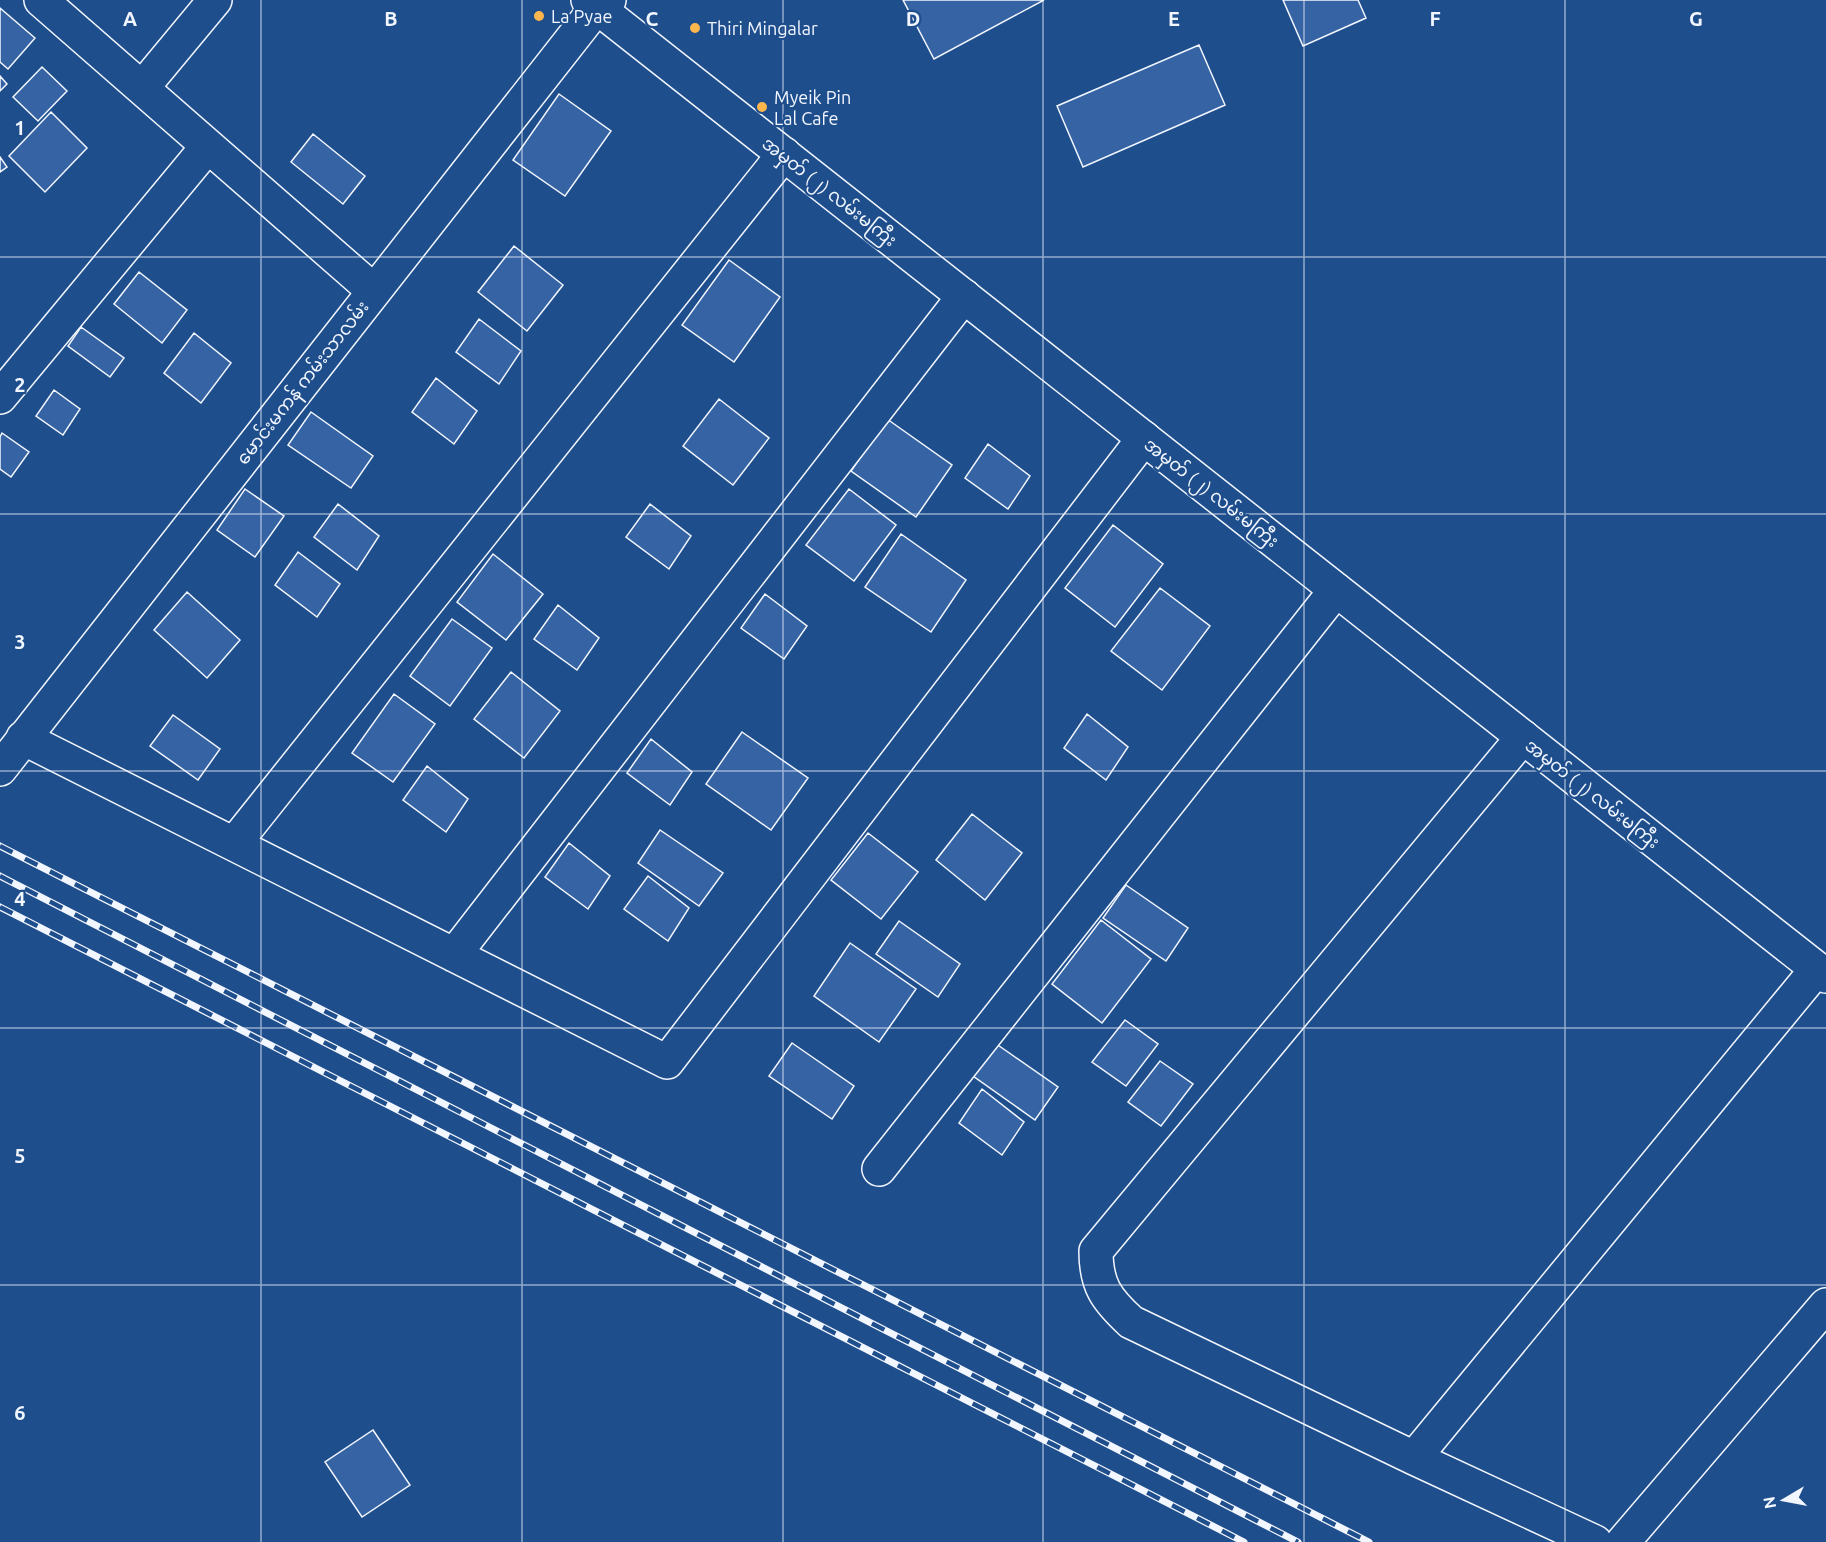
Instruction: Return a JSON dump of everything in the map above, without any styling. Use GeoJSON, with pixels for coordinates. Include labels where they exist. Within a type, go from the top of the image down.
{"type":"FeatureCollection","features":[{"type":"Feature","properties":{"kind":"street"},"geometry":{"type":"LineString","coordinates":[[41,0],[374,291]]}},
{"type":"Feature","properties":{"kind":"street"},"geometry":{"type":"LineString","coordinates":[[142,88],[215,0]]}},
{"type":"Feature","properties":{"kind":"street","name":"အမှတ် (၂) လမ်းမကြီး"},"geometry":{"type":"LineString","coordinates":[[598,2],[963,296],[1821,972]]}},
{"type":"Feature","properties":{"kind":"street","name":"မောင်းမကန် ကမ်းသာလမ်း"},"geometry":{"type":"LineString","coordinates":[[0,769],[598,2]]}},
{"type":"Feature","properties":{"kind":"street"},"geometry":{"type":"LineString","coordinates":[[0,397],[208,146]]}},
{"type":"Feature","properties":{"kind":"street"},"geometry":{"type":"LineString","coordinates":[[234,844],[784,154]]}},
{"type":"Feature","properties":{"kind":"street"},"geometry":{"type":"LineString","coordinates":[[454,955],[963,296]]}},
{"type":"Feature","properties":{"kind":"street"},"geometry":{"type":"LineString","coordinates":[[23,738],[667,1062],[1144,438]]}},
{"type":"Feature","properties":{"kind":"street"},"geometry":{"type":"LineString","coordinates":[[879,1169],[1336,590]]}},
{"type":"Feature","properties":{"kind":"street"},"geometry":{"type":"LineString","coordinates":[[1523,737],[1096,1251],[1096,1269],[1100,1287],[1116,1308],[1131,1322],[1595,1542]]}},
{"type":"Feature","properties":{"kind":"street"},"geometry":{"type":"LineString","coordinates":[[1414,1458],[1821,972]]}},
{"type":"Feature","properties":{"kind":"street"},"geometry":{"type":"LineString","coordinates":[[1623,1542],[1826,1305]]}},
{"type":"Feature","properties":{"kind":"building"},"geometry":{"type":"Polygon","coordinates":[[[903,0],[1044,0],[934,59],[903,0]]]}},
{"type":"Feature","properties":{"kind":"building"},"geometry":{"type":"Polygon","coordinates":[[[1283,0],[1358,0],[1366,18],[1303,46],[1283,0]]]}},
{"type":"Feature","properties":{"kind":"building"},"geometry":{"type":"Polygon","coordinates":[[[0,8],[35,38],[8,69],[0,62],[0,8]]]}},
{"type":"Feature","properties":{"kind":"building"},"geometry":{"type":"Polygon","coordinates":[[[1199,45],[1225,105],[1083,167],[1057,106],[1199,45]]]}},
{"type":"Feature","properties":{"kind":"building"},"geometry":{"type":"Polygon","coordinates":[[[42,67],[67,91],[38,121],[13,97],[42,67]]]}},
{"type":"Feature","properties":{"kind":"building"},"geometry":{"type":"Polygon","coordinates":[[[0,76],[7,84],[0,91],[0,76]]]}},
{"type":"Feature","properties":{"kind":"building"},"geometry":{"type":"Polygon","coordinates":[[[559,94],[611,131],[565,196],[513,160],[559,94]]]}},
{"type":"Feature","properties":{"kind":"building"},"geometry":{"type":"Polygon","coordinates":[[[51,112],[87,148],[45,192],[9,156],[51,112]]]}},
{"type":"Feature","properties":{"kind":"building"},"geometry":{"type":"Polygon","coordinates":[[[313,134],[365,176],[343,204],[291,162],[313,134]]]}},
{"type":"Feature","properties":{"kind":"building"},"geometry":{"type":"Polygon","coordinates":[[[0,157],[7,167],[0,172],[0,157]]]}},
{"type":"Feature","properties":{"kind":"building"},"geometry":{"type":"Polygon","coordinates":[[[514,246],[563,285],[527,331],[478,292],[514,246]]]}},
{"type":"Feature","properties":{"kind":"building"},"geometry":{"type":"Polygon","coordinates":[[[729,260],[780,297],[734,362],[682,325],[729,260]]]}},
{"type":"Feature","properties":{"kind":"building"},"geometry":{"type":"Polygon","coordinates":[[[139,272],[187,310],[162,343],[114,304],[139,272]]]}},
{"type":"Feature","properties":{"kind":"building"},"geometry":{"type":"Polygon","coordinates":[[[479,319],[521,351],[499,384],[456,352],[479,319]]]}},
{"type":"Feature","properties":{"kind":"building"},"geometry":{"type":"Polygon","coordinates":[[[81,327],[124,358],[110,377],[68,346],[81,327]]]}},
{"type":"Feature","properties":{"kind":"building"},"geometry":{"type":"Polygon","coordinates":[[[194,333],[231,363],[201,403],[164,373],[194,333]]]}},
{"type":"Feature","properties":{"kind":"building"},"geometry":{"type":"Polygon","coordinates":[[[436,378],[477,411],[454,444],[412,412],[436,378]]]}},
{"type":"Feature","properties":{"kind":"building"},"geometry":{"type":"Polygon","coordinates":[[[54,390],[80,409],[63,435],[36,416],[54,390]]]}},
{"type":"Feature","properties":{"kind":"building"},"geometry":{"type":"Polygon","coordinates":[[[719,399],[769,438],[733,485],[683,446],[719,399]]]}},
{"type":"Feature","properties":{"kind":"building"},"geometry":{"type":"Polygon","coordinates":[[[311,412],[373,456],[351,488],[288,445],[311,412]]]}},
{"type":"Feature","properties":{"kind":"building"},"geometry":{"type":"Polygon","coordinates":[[[887,419],[952,465],[916,517],[851,471],[887,419]]]}},
{"type":"Feature","properties":{"kind":"building"},"geometry":{"type":"Polygon","coordinates":[[[2,433],[29,452],[11,477],[0,469],[2,433]]]}},
{"type":"Feature","properties":{"kind":"building"},"geometry":{"type":"Polygon","coordinates":[[[988,444],[1030,476],[1008,509],[965,478],[988,444]]]}},
{"type":"Feature","properties":{"kind":"building"},"geometry":{"type":"Polygon","coordinates":[[[245,489],[284,516],[255,557],[217,530],[245,489]]]}},
{"type":"Feature","properties":{"kind":"building"},"geometry":{"type":"Polygon","coordinates":[[[849,489],[896,525],[854,581],[806,545],[849,489]]]}},
{"type":"Feature","properties":{"kind":"building"},"geometry":{"type":"Polygon","coordinates":[[[338,504],[379,536],[357,570],[314,537],[338,504]]]}},
{"type":"Feature","properties":{"kind":"building"},"geometry":{"type":"Polygon","coordinates":[[[650,504],[691,536],[669,569],[626,537],[650,504]]]}},
{"type":"Feature","properties":{"kind":"building"},"geometry":{"type":"Polygon","coordinates":[[[1113,525],[1163,564],[1115,627],[1065,588],[1113,525]]]}},
{"type":"Feature","properties":{"kind":"building"},"geometry":{"type":"Polygon","coordinates":[[[901,534],[966,580],[931,632],[865,587],[901,534]]]}},
{"type":"Feature","properties":{"kind":"building"},"geometry":{"type":"Polygon","coordinates":[[[298,552],[340,584],[317,617],[275,585],[298,552]]]}},
{"type":"Feature","properties":{"kind":"building"},"geometry":{"type":"Polygon","coordinates":[[[493,554],[543,594],[506,640],[457,602],[493,554]]]}},
{"type":"Feature","properties":{"kind":"building"},"geometry":{"type":"Polygon","coordinates":[[[1160,588],[1210,626],[1162,690],[1111,651],[1160,588]]]}},
{"type":"Feature","properties":{"kind":"building"},"geometry":{"type":"Polygon","coordinates":[[[187,592],[240,640],[207,678],[154,630],[187,592]]]}},
{"type":"Feature","properties":{"kind":"building"},"geometry":{"type":"Polygon","coordinates":[[[765,594],[807,626],[784,659],[741,628],[765,594]]]}},
{"type":"Feature","properties":{"kind":"building"},"geometry":{"type":"Polygon","coordinates":[[[558,605],[599,638],[577,670],[534,639],[558,605]]]}},
{"type":"Feature","properties":{"kind":"building"},"geometry":{"type":"Polygon","coordinates":[[[452,619],[492,648],[450,706],[410,676],[452,619]]]}},
{"type":"Feature","properties":{"kind":"building"},"geometry":{"type":"Polygon","coordinates":[[[511,672],[560,711],[524,758],[474,719],[511,672]]]}},
{"type":"Feature","properties":{"kind":"building"},"geometry":{"type":"Polygon","coordinates":[[[394,694],[435,724],[393,782],[352,753],[394,694]]]}},
{"type":"Feature","properties":{"kind":"building"},"geometry":{"type":"Polygon","coordinates":[[[1087,714],[1128,747],[1106,780],[1064,748],[1087,714]]]}},
{"type":"Feature","properties":{"kind":"building"},"geometry":{"type":"Polygon","coordinates":[[[173,715],[220,749],[198,780],[150,746],[173,715]]]}},
{"type":"Feature","properties":{"kind":"building"},"geometry":{"type":"Polygon","coordinates":[[[742,732],[808,778],[771,830],[706,784],[742,732]]]}},
{"type":"Feature","properties":{"kind":"building"},"geometry":{"type":"Polygon","coordinates":[[[651,739],[692,772],[670,805],[627,773],[651,739]]]}},
{"type":"Feature","properties":{"kind":"building"},"geometry":{"type":"Polygon","coordinates":[[[427,766],[468,799],[446,832],[403,800],[427,766]]]}},
{"type":"Feature","properties":{"kind":"building"},"geometry":{"type":"Polygon","coordinates":[[[972,814],[1022,853],[985,900],[936,860],[972,814]]]}},
{"type":"Feature","properties":{"kind":"building"},"geometry":{"type":"Polygon","coordinates":[[[660,830],[723,873],[699,906],[638,863],[660,830]]]}},
{"type":"Feature","properties":{"kind":"building"},"geometry":{"type":"Polygon","coordinates":[[[868,833],[918,872],[881,919],[831,880],[868,833]]]}},
{"type":"Feature","properties":{"kind":"building"},"geometry":{"type":"Polygon","coordinates":[[[569,843],[610,876],[588,909],[545,877],[569,843]]]}},
{"type":"Feature","properties":{"kind":"building"},"geometry":{"type":"Polygon","coordinates":[[[648,876],[689,908],[668,941],[624,909],[648,876]]]}},
{"type":"Feature","properties":{"kind":"building"},"geometry":{"type":"Polygon","coordinates":[[[1126,885],[1188,928],[1166,961],[1103,918],[1126,885]]]}},
{"type":"Feature","properties":{"kind":"building"},"geometry":{"type":"Polygon","coordinates":[[[1101,920],[1151,959],[1102,1023],[1052,984],[1101,920]]]}},
{"type":"Feature","properties":{"kind":"building"},"geometry":{"type":"Polygon","coordinates":[[[899,921],[960,964],[938,997],[876,954],[899,921]]]}},
{"type":"Feature","properties":{"kind":"building"},"geometry":{"type":"Polygon","coordinates":[[[850,943],[916,989],[879,1042],[814,996],[850,943]]]}},
{"type":"Feature","properties":{"kind":"building"},"geometry":{"type":"Polygon","coordinates":[[[1125,1020],[1158,1044],[1126,1086],[1092,1062],[1125,1020]]]}},
{"type":"Feature","properties":{"kind":"building"},"geometry":{"type":"Polygon","coordinates":[[[792,1043],[854,1086],[832,1119],[769,1076],[792,1043]]]}},
{"type":"Feature","properties":{"kind":"building"},"geometry":{"type":"Polygon","coordinates":[[[995,1043],[1058,1087],[1035,1120],[973,1076],[995,1043]]]}},
{"type":"Feature","properties":{"kind":"building"},"geometry":{"type":"Polygon","coordinates":[[[1160,1061],[1193,1084],[1161,1126],[1128,1102],[1160,1061]]]}},
{"type":"Feature","properties":{"kind":"building"},"geometry":{"type":"Polygon","coordinates":[[[982,1089],[1024,1122],[1002,1155],[959,1123],[982,1089]]]}},
{"type":"Feature","properties":{"kind":"building"},"geometry":{"type":"Polygon","coordinates":[[[373,1430],[410,1485],[362,1517],[325,1462],[373,1430]]]}},
{"type":"Feature","properties":{"kind":"railway"},"geometry":{"type":"LineString","coordinates":[[0,846],[1369,1542]]}},
{"type":"Feature","properties":{"kind":"railway"},"geometry":{"type":"LineString","coordinates":[[0,876],[1298,1542]]}},
{"type":"Feature","properties":{"kind":"railway"},"geometry":{"type":"LineString","coordinates":[[0,907],[1244,1542]]}},
{"type":"Feature","properties":{"kind":"place","name":"La Pyae"},"geometry":{"type":"Point","coordinates":[539,16]}},
{"type":"Feature","properties":{"kind":"place","name":"Thiri Mingalar"},"geometry":{"type":"Point","coordinates":[695,28]}},
{"type":"Feature","properties":{"kind":"place","name":"Myeik Pin Lal Cafe"},"geometry":{"type":"Point","coordinates":[762,107]}}]}
